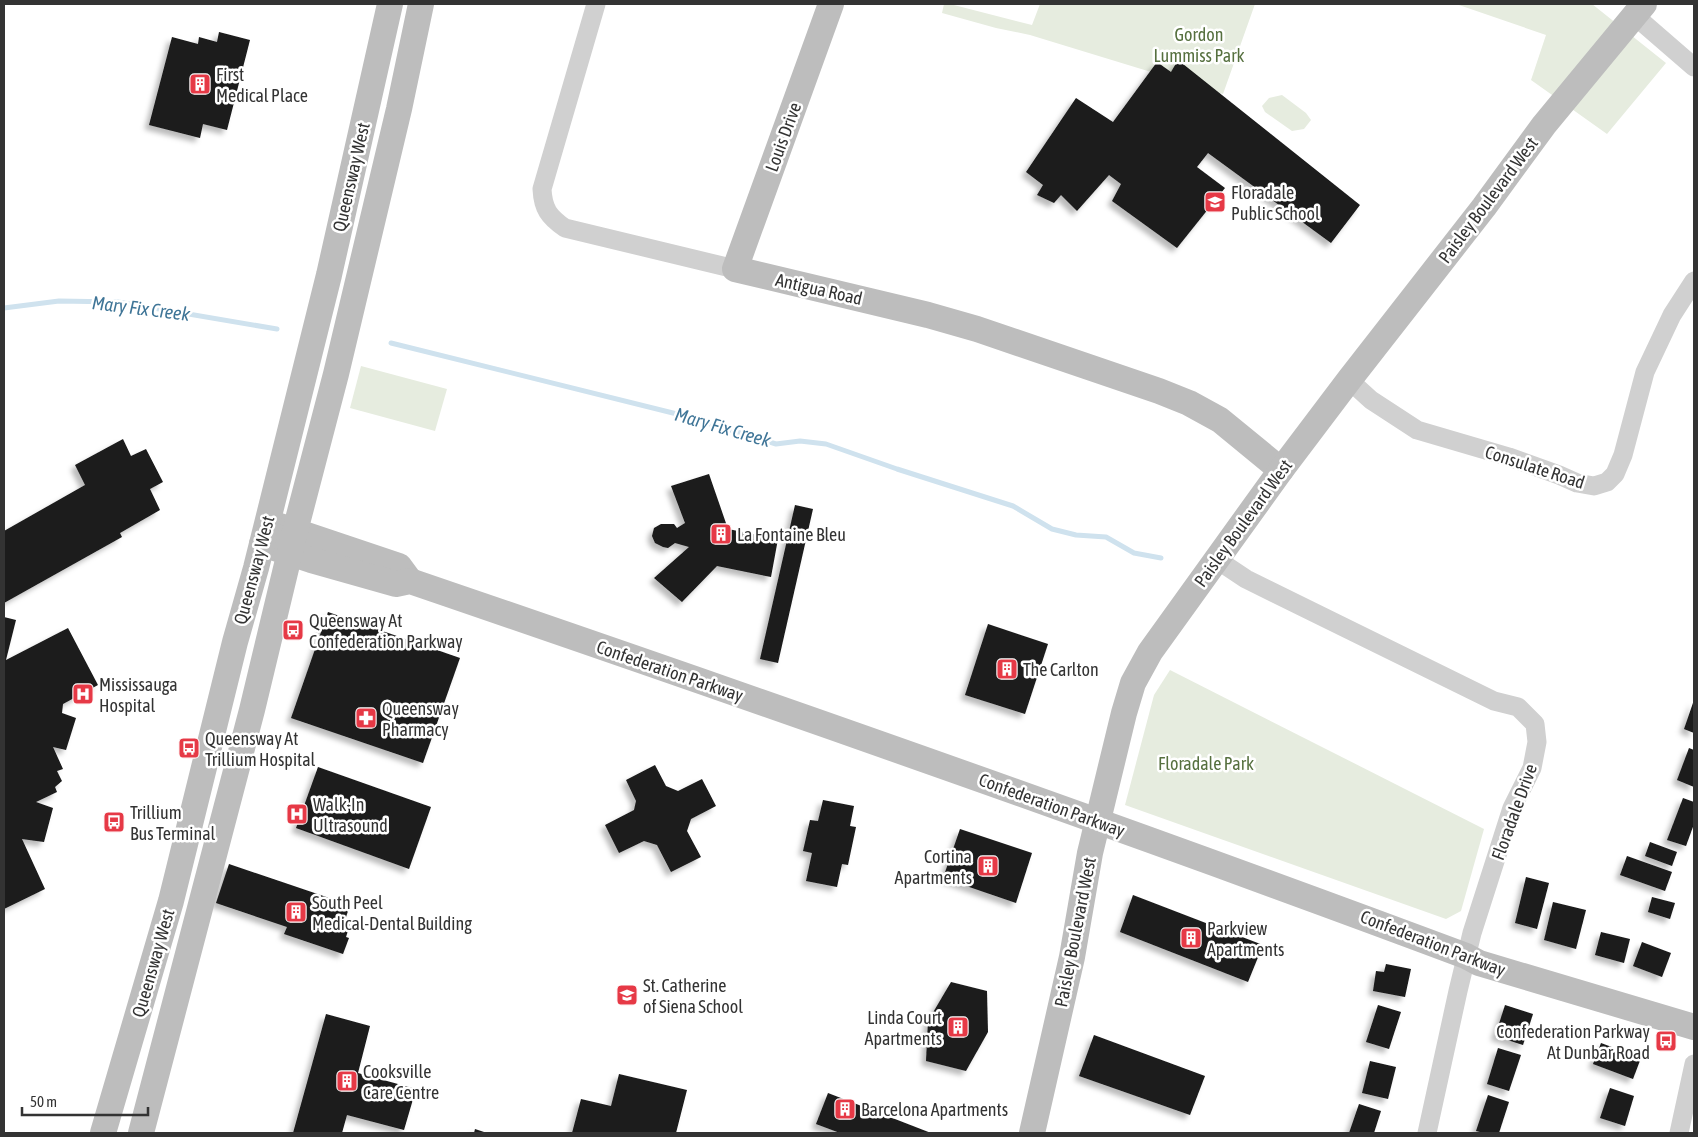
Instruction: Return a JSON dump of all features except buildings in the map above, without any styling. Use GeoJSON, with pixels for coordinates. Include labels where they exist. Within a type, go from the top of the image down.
{"type":"FeatureCollection","features":[{"type":"Feature","properties":{"kind":"street","name":"Queensway West"},"geometry":{"type":"LineString","coordinates":[[103,1133],[171,901],[265,532],[329,275],[390,4]]}},
{"type":"Feature","properties":{"kind":"street","name":"Queensway West"},"geometry":{"type":"LineString","coordinates":[[141,1133],[250,719],[336,374],[421,4]]}},
{"type":"Feature","properties":{"kind":"street","name":"Antigua Road"},"geometry":{"type":"LineString","coordinates":[[596,4],[542,188],[543,202],[554,220],[565,228],[928,315],[977,329],[1160,391],[1189,403],[1220,420],[1281,470]]}},
{"type":"Feature","properties":{"kind":"street","name":"Louis Drive"},"geometry":{"type":"LineString","coordinates":[[734,269],[831,4]]}},
{"type":"Feature","properties":{"kind":"street"},"geometry":{"type":"LineString","coordinates":[[1639,10],[1694,67]]}},
{"type":"Feature","properties":{"kind":"street","name":"Paisley Boulevard West"},"geometry":{"type":"LineString","coordinates":[[1032,1133],[1072,957],[1090,854],[1133,683],[1150,652],[1281,470],[1484,207],[1544,125],[1639,10]]}},
{"type":"Feature","properties":{"kind":"street","name":"Consulate Road"},"geometry":{"type":"LineString","coordinates":[[1349,380],[1371,400],[1417,430],[1509,457],[1577,483],[1594,486],[1607,482],[1615,474],[1623,455],[1645,372],[1672,315],[1694,281]]}},
{"type":"Feature","properties":{"kind":"street","name":"Confederation Parkway"},"geometry":{"type":"LineString","coordinates":[[265,532],[396,584],[410,581],[915,755],[1328,904],[1466,956],[1479,964],[1676,1020],[1694,1027]]}},
{"type":"Feature","properties":{"kind":"street","name":"Floradale Drive"},"geometry":{"type":"LineString","coordinates":[[1216,559],[1246,579],[1494,701],[1518,707],[1535,724],[1538,742],[1532,768],[1512,808],[1466,956],[1427,1133]]}},
{"type":"Feature","properties":{"kind":"street"},"geometry":{"type":"LineString","coordinates":[[1679,1133],[1694,1064]]}},
{"type":"Feature","properties":{"kind":"green space","name":"Gordon Lummiss Park"},"geometry":{"type":"Polygon","coordinates":[[[944,4],[1032,25],[1040,4],[1255,4],[1223,94],[1030,35],[942,13],[944,4]]]}},
{"type":"Feature","properties":{"kind":"green space"},"geometry":{"type":"Polygon","coordinates":[[[1456,4],[1592,4],[1666,63],[1607,134],[1531,80],[1546,35],[1456,4]]]}},
{"type":"Feature","properties":{"kind":"green space"},"geometry":{"type":"Polygon","coordinates":[[[1282,95],[1306,113],[1311,120],[1304,129],[1292,131],[1265,112],[1262,106],[1269,98],[1282,95]]]}},
{"type":"Feature","properties":{"kind":"green space"},"geometry":{"type":"Polygon","coordinates":[[[361,366],[447,389],[435,431],[350,408],[361,366]]]}},
{"type":"Feature","properties":{"kind":"green space","name":"Floradale Park"},"geometry":{"type":"Polygon","coordinates":[[[1170,670],[1484,829],[1461,911],[1446,919],[1125,805],[1154,695],[1170,670]]]}},
{"type":"Feature","properties":{"kind":"waterway","name":"Mary Fix Creek"},"geometry":{"type":"LineString","coordinates":[[4,308],[59,301],[118,302],[277,329]]}},
{"type":"Feature","properties":{"kind":"waterway","name":"Mary Fix Creek"},"geometry":{"type":"LineString","coordinates":[[391,343],[681,415],[776,444],[800,441],[826,444],[1013,506],[1052,529],[1076,535],[1106,537],[1134,553],[1161,558]]}},
{"type":"Feature","properties":{"kind":"place","name":"First Medical Place"},"geometry":{"type":"Point","coordinates":[200,84]}},
{"type":"Feature","properties":{"kind":"place","name":"Floradale Public School"},"geometry":{"type":"Point","coordinates":[1215,202]}},
{"type":"Feature","properties":{"kind":"place","name":"La Fontaine Bleu"},"geometry":{"type":"Point","coordinates":[721,534]}},
{"type":"Feature","properties":{"kind":"place","name":"Queensway At Confederation Parkway"},"geometry":{"type":"Point","coordinates":[293,630]}},
{"type":"Feature","properties":{"kind":"place","name":"The Carlton"},"geometry":{"type":"Point","coordinates":[1007,669]}},
{"type":"Feature","properties":{"kind":"place","name":"Mississauga Hospital"},"geometry":{"type":"Point","coordinates":[83,694]}},
{"type":"Feature","properties":{"kind":"place","name":"Queensway Pharmacy"},"geometry":{"type":"Point","coordinates":[366,718]}},
{"type":"Feature","properties":{"kind":"place","name":"Queensway At Trillium Hospital"},"geometry":{"type":"Point","coordinates":[189,748]}},
{"type":"Feature","properties":{"kind":"place","name":"Walk-In Ultrasound"},"geometry":{"type":"Point","coordinates":[297,814]}},
{"type":"Feature","properties":{"kind":"place","name":"Trillium Bus Terminal"},"geometry":{"type":"Point","coordinates":[114,822]}},
{"type":"Feature","properties":{"kind":"place","name":"Cortina Apartments"},"geometry":{"type":"Point","coordinates":[988,866]}},
{"type":"Feature","properties":{"kind":"place","name":"South Peel Medical-Dental Building"},"geometry":{"type":"Point","coordinates":[296,912]}},
{"type":"Feature","properties":{"kind":"place","name":"Parkview Apartments"},"geometry":{"type":"Point","coordinates":[1191,938]}},
{"type":"Feature","properties":{"kind":"place","name":"St. Catherine of Siena School"},"geometry":{"type":"Point","coordinates":[627,995]}},
{"type":"Feature","properties":{"kind":"place","name":"Linda Court Apartments"},"geometry":{"type":"Point","coordinates":[958,1027]}},
{"type":"Feature","properties":{"kind":"place","name":"Confederation Parkway At Dunbar Road"},"geometry":{"type":"Point","coordinates":[1666,1041]}},
{"type":"Feature","properties":{"kind":"place","name":"Cooksville Care Centre"},"geometry":{"type":"Point","coordinates":[347,1081]}},
{"type":"Feature","properties":{"kind":"place","name":"Barcelona Apartments"},"geometry":{"type":"Point","coordinates":[845,1109]}}]}
